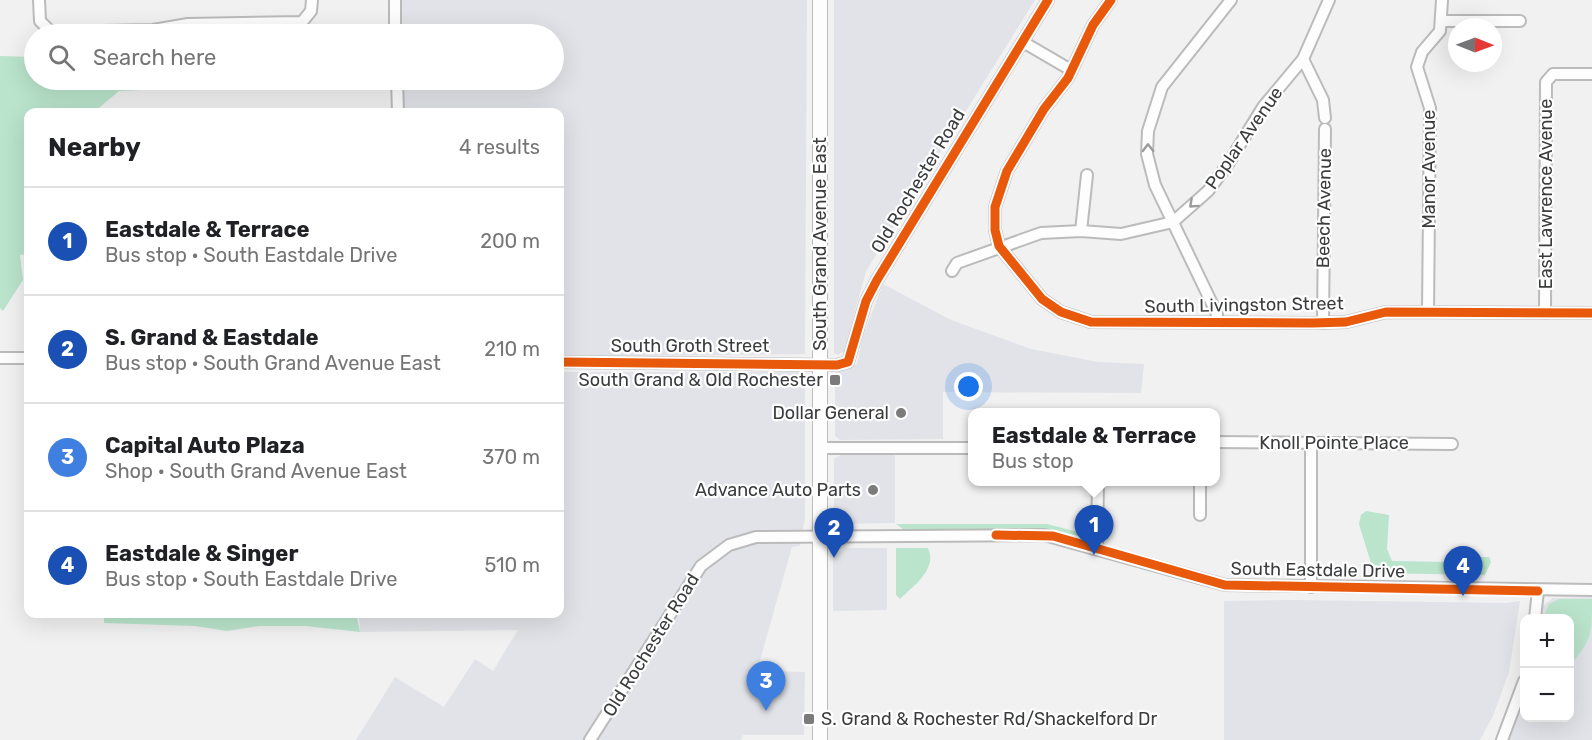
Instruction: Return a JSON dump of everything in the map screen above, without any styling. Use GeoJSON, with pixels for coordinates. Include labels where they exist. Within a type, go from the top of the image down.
{"type":"FeatureCollection","features":[{"type":"Feature","properties":{"kind":"main road","name":"South Grand Avenue East"},"geometry":{"type":"LineString","coordinates":[[820,0],[820,740]]}},
{"type":"Feature","properties":{"kind":"street"},"geometry":{"type":"LineString","coordinates":[[39,0],[39,24]]}},
{"type":"Feature","properties":{"kind":"street"},"geometry":{"type":"LineString","coordinates":[[188,24],[306,23],[311,12],[312,0]]}},
{"type":"Feature","properties":{"kind":"street"},"geometry":{"type":"LineString","coordinates":[[395,0],[395,24]]}},
{"type":"Feature","properties":{"kind":"street","name":"Old Rochester Road"},"geometry":{"type":"LineString","coordinates":[[820,364],[845,363],[851,357],[866,302],[877,280],[1048,0]]}},
{"type":"Feature","properties":{"kind":"street"},"geometry":{"type":"LineString","coordinates":[[999,246],[994,218],[999,191],[1018,151],[1071,70],[1093,25],[1111,0]]}},
{"type":"Feature","properties":{"kind":"street"},"geometry":{"type":"LineString","coordinates":[[1217,322],[1217,314],[1150,170],[1147,154],[1150,120],[1162,87],[1230,0]]}},
{"type":"Feature","properties":{"kind":"street","name":"Poplar Avenue"},"geometry":{"type":"LineString","coordinates":[[952,271],[957,263],[999,246],[1041,233],[1081,231],[1121,234],[1173,222],[1208,191],[1228,164],[1263,107],[1303,59],[1329,0]]}},
{"type":"Feature","properties":{"kind":"street"},"geometry":{"type":"LineString","coordinates":[[1442,0],[1442,21],[1520,21]]}},
{"type":"Feature","properties":{"kind":"street","name":"Manor Avenue"},"geometry":{"type":"LineString","coordinates":[[1428,312],[1430,108],[1417,67],[1422,52],[1440,31],[1442,21]]}},
{"type":"Feature","properties":{"kind":"street"},"geometry":{"type":"LineString","coordinates":[[1023,42],[1071,70]]}},
{"type":"Feature","properties":{"kind":"street","name":"Beech Avenue"},"geometry":{"type":"LineString","coordinates":[[1303,59],[1323,100],[1325,123],[1323,323]]}},
{"type":"Feature","properties":{"kind":"street","name":"East Lawrence Avenue"},"geometry":{"type":"LineString","coordinates":[[1545,313],[1546,84],[1549,76],[1592,74]]}},
{"type":"Feature","properties":{"kind":"street"},"geometry":{"type":"LineString","coordinates":[[397,90],[398,108]]}},
{"type":"Feature","properties":{"kind":"street"},"geometry":{"type":"LineString","coordinates":[[1081,231],[1087,176]]}},
{"type":"Feature","properties":{"kind":"street","name":"South Livingston Street"},"geometry":{"type":"LineString","coordinates":[[999,246],[1042,298],[1061,312],[1091,322],[1323,323],[1346,322],[1386,312],[1592,313]]}},
{"type":"Feature","properties":{"kind":"street"},"geometry":{"type":"LineString","coordinates":[[0,358],[24,358]]}},
{"type":"Feature","properties":{"kind":"street","name":"South Groth Street"},"geometry":{"type":"LineString","coordinates":[[564,362],[820,364]]}},
{"type":"Feature","properties":{"kind":"street","name":"Knoll Pointe Place"},"geometry":{"type":"LineString","coordinates":[[1220,442],[1452,444]]}},
{"type":"Feature","properties":{"kind":"street"},"geometry":{"type":"LineString","coordinates":[[1311,443],[1311,587]]}},
{"type":"Feature","properties":{"kind":"street"},"geometry":{"type":"LineString","coordinates":[[820,448],[968,448]]}},
{"type":"Feature","properties":{"kind":"street"},"geometry":{"type":"LineString","coordinates":[[1097,548],[1098,486]]}},
{"type":"Feature","properties":{"kind":"street"},"geometry":{"type":"LineString","coordinates":[[1200,486],[1200,515]]}},
{"type":"Feature","properties":{"kind":"street","name":"South Eastdale Drive"},"geometry":{"type":"LineString","coordinates":[[820,537],[1044,535],[1097,548],[1215,584],[1538,591],[1592,590]]}},
{"type":"Feature","properties":{"kind":"street","name":"Old Rochester Road"},"geometry":{"type":"LineString","coordinates":[[590,740],[692,577],[708,559],[729,545],[756,537],[820,537]]}},
{"type":"Feature","properties":{"kind":"street"},"geometry":{"type":"LineString","coordinates":[[1535,614],[1538,591]]}},
{"type":"Feature","properties":{"kind":"street"},"geometry":{"type":"LineString","coordinates":[[1502,740],[1520,692]]}},
{"type":"Feature","properties":{"kind":"shaded area"},"geometry":{"type":"Polygon","coordinates":[[[399,0],[807,0],[805,354],[564,357],[564,108],[401,108],[401,90],[564,90],[564,24],[399,24],[399,0]]]}},
{"type":"Feature","properties":{"kind":"shaded area"},"geometry":{"type":"Polygon","coordinates":[[[834,0],[1035,0],[866,271],[844,351],[838,355],[834,353],[834,0]]]}},
{"type":"Feature","properties":{"kind":"shaded area"},"geometry":{"type":"Polygon","coordinates":[[[883,284],[951,320],[1031,349],[1098,362],[1144,364],[1141,393],[943,392],[943,439],[840,440],[835,436],[835,373],[857,364],[863,336],[883,284]]]}},
{"type":"Feature","properties":{"kind":"shaded area"},"geometry":{"type":"Polygon","coordinates":[[[564,372],[801,372],[805,375],[805,518],[800,546],[792,547],[757,671],[805,672],[804,735],[743,735],[741,740],[356,740],[395,677],[444,707],[475,659],[493,671],[518,630],[360,632],[359,618],[564,618],[564,372]]]}},
{"type":"Feature","properties":{"kind":"shaded area"},"geometry":{"type":"Polygon","coordinates":[[[841,455],[895,455],[895,523],[838,524],[834,521],[834,459],[841,455]]]}},
{"type":"Feature","properties":{"kind":"shaded area"},"geometry":{"type":"Polygon","coordinates":[[[845,548],[887,548],[887,610],[833,611],[833,559],[845,548]]]}},
{"type":"Feature","properties":{"kind":"shaded area"},"geometry":{"type":"Polygon","coordinates":[[[1592,597],[1592,740],[1508,740],[1520,709],[1520,722],[1574,722],[1574,614],[1541,614],[1542,607],[1553,598],[1592,597]]]}},
{"type":"Feature","properties":{"kind":"shaded area"},"geometry":{"type":"Polygon","coordinates":[[[1224,601],[1506,603],[1520,601],[1509,672],[1493,716],[1480,740],[1224,740],[1224,601]]]}},
{"type":"Feature","properties":{"kind":"green space"},"geometry":{"type":"Polygon","coordinates":[[[0,56],[24,57],[24,90],[142,90],[119,91],[99,108],[24,108],[24,254],[20,255],[23,280],[3,311],[0,308],[0,56]]]}},
{"type":"Feature","properties":{"kind":"green space"},"geometry":{"type":"Polygon","coordinates":[[[1366,511],[1389,515],[1387,549],[1392,561],[1450,562],[1466,557],[1489,557],[1491,562],[1485,575],[1374,573],[1359,524],[1361,515],[1366,511]]]}},
{"type":"Feature","properties":{"kind":"green space"},"geometry":{"type":"Polygon","coordinates":[[[896,524],[1047,524],[1090,535],[1084,537],[1043,529],[903,529],[896,524]]]}},
{"type":"Feature","properties":{"kind":"green space"},"geometry":{"type":"Polygon","coordinates":[[[896,548],[928,548],[930,556],[930,563],[923,576],[900,599],[896,595],[896,548]]]}},
{"type":"Feature","properties":{"kind":"green space"},"geometry":{"type":"Polygon","coordinates":[[[1559,599],[1592,599],[1589,636],[1574,661],[1574,614],[1545,614],[1549,604],[1559,599]]]}},
{"type":"Feature","properties":{"kind":"green space"},"geometry":{"type":"Polygon","coordinates":[[[104,618],[357,618],[360,632],[305,626],[259,626],[227,631],[195,626],[104,623],[104,618]]]}},
{"type":"Feature","properties":{"kind":"cycle path"},"geometry":{"type":"LineString","coordinates":[[564,362],[837,365],[848,362],[866,301],[877,280],[1048,0]]}},
{"type":"Feature","properties":{"kind":"cycle path"},"geometry":{"type":"LineString","coordinates":[[1111,0],[1093,25],[1068,78],[1044,109],[1007,171],[995,207],[995,230],[999,246],[1042,299],[1061,312],[1091,322],[1313,323],[1346,322],[1386,312],[1592,313]]}},
{"type":"Feature","properties":{"kind":"cycle path"},"geometry":{"type":"LineString","coordinates":[[996,535],[1053,536],[1225,585],[1538,591]]}},
{"type":"Feature","properties":{"kind":"place","name":"South Grand & Old Rochester"},"geometry":{"type":"Point","coordinates":[835,380]}},
{"type":"Feature","properties":{"kind":"place","name":"Dollar General"},"geometry":{"type":"Point","coordinates":[901,413]}},
{"type":"Feature","properties":{"kind":"place","name":"Advance Auto Parts"},"geometry":{"type":"Point","coordinates":[873,490]}},
{"type":"Feature","properties":{"kind":"place","name":"Eastdale & Terrace"},"geometry":{"type":"Point","coordinates":[1094,555]}},
{"type":"Feature","properties":{"kind":"place","name":"S. Grand & Eastdale"},"geometry":{"type":"Point","coordinates":[834,558]}},
{"type":"Feature","properties":{"kind":"place","name":"Eastdale & Singer"},"geometry":{"type":"Point","coordinates":[1463,596]}},
{"type":"Feature","properties":{"kind":"place","name":"Capital Auto Plaza"},"geometry":{"type":"Point","coordinates":[766,711]}},
{"type":"Feature","properties":{"kind":"place","name":"S. Grand & Rochester Rd/Shackelford Dr"},"geometry":{"type":"Point","coordinates":[809,719]}}]}
